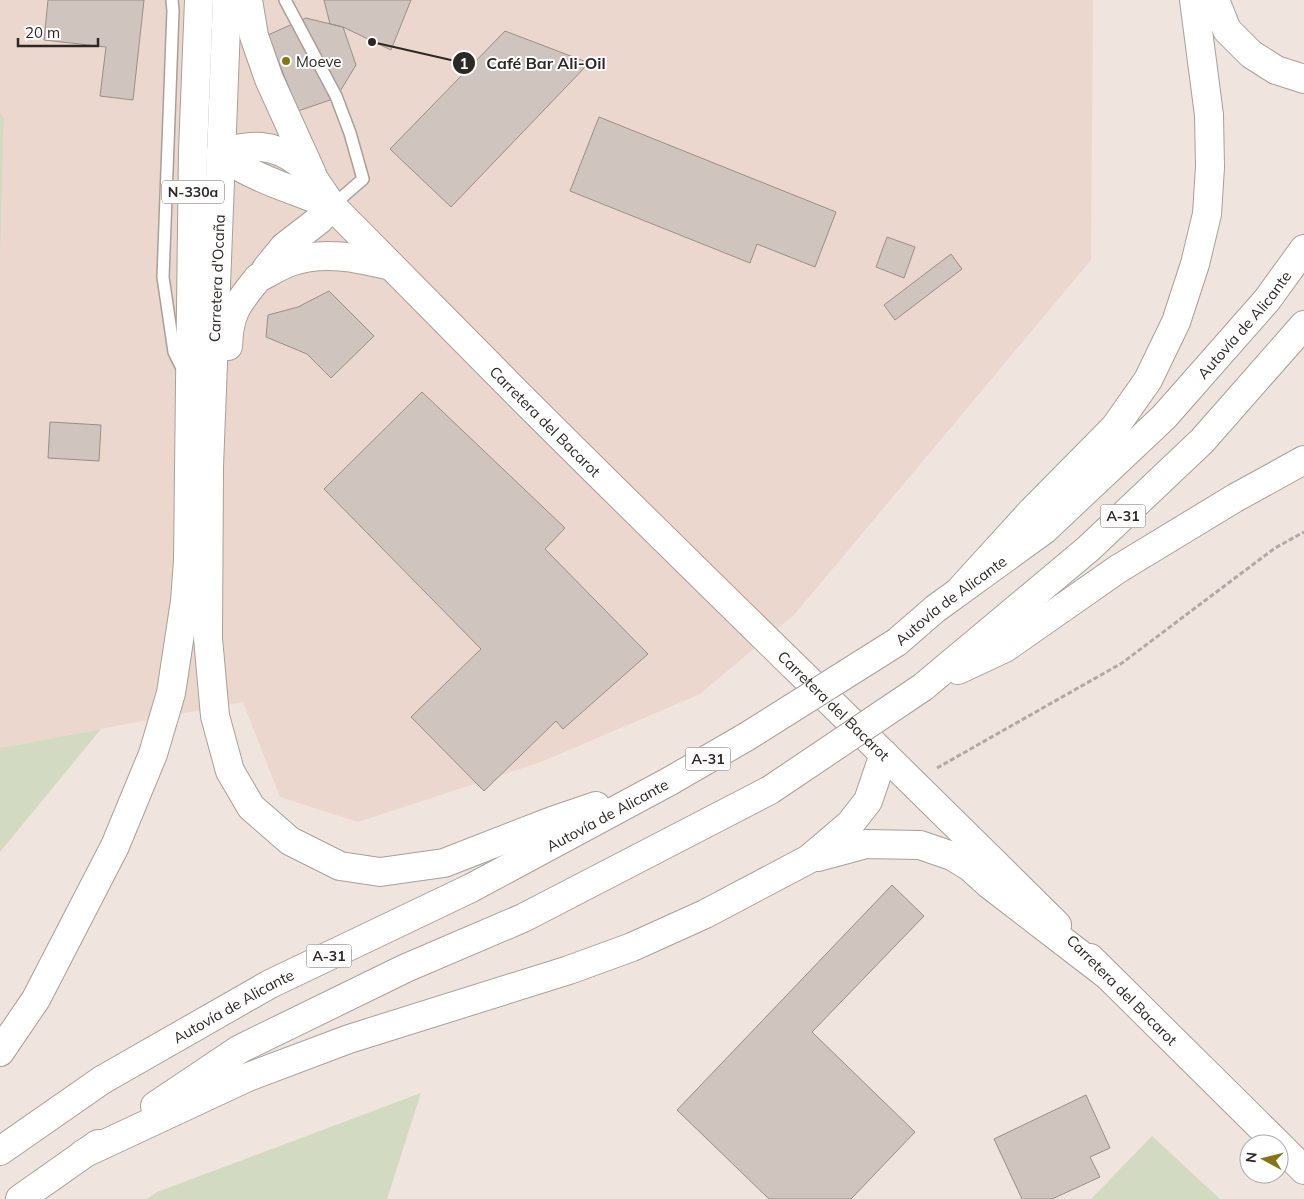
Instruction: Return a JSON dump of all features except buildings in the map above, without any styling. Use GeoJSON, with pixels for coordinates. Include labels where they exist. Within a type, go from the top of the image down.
{"type":"FeatureCollection","features":[{"type":"Feature","properties":{"kind":"main road","name":"Carretera d'Ocaña"},"geometry":{"type":"LineString","coordinates":[[0,1052],[36,1000],[115,846],[153,754],[171,693],[185,601],[188,561],[194,141],[199,0]]}},
{"type":"Feature","properties":{"kind":"main road"},"geometry":{"type":"LineString","coordinates":[[190,353],[204,247],[208,170],[222,153],[208,132],[214,0]]}},
{"type":"Feature","properties":{"kind":"main road","name":"Carretera d'Ocaña"},"geometry":{"type":"LineString","coordinates":[[227,0],[209,467],[208,638],[215,716],[230,770],[250,807],[290,841],[340,866],[380,872],[444,863],[552,821],[670,781]]}},
{"type":"Feature","properties":{"kind":"main road"},"geometry":{"type":"LineString","coordinates":[[248,0],[254,36],[269,79],[312,174]]}},
{"type":"Feature","properties":{"kind":"main road"},"geometry":{"type":"LineString","coordinates":[[961,589],[1032,511],[1115,427],[1148,380],[1176,322],[1195,264],[1207,214],[1210,167],[1210,115],[1194,0]]}},
{"type":"Feature","properties":{"kind":"main road"},"geometry":{"type":"LineString","coordinates":[[1215,0],[1227,30],[1250,54],[1276,70],[1304,79]]}},
{"type":"Feature","properties":{"kind":"main road","name":"Carretera del Bacarot"},"geometry":{"type":"LineString","coordinates":[[222,153],[252,145],[266,148],[298,162],[312,174],[332,206],[391,266],[1267,1134]]}},
{"type":"Feature","properties":{"kind":"main road","name":"Carretera del Bacarot"},"geometry":{"type":"LineString","coordinates":[[222,153],[238,166],[259,177],[312,196],[332,206]]}},
{"type":"Feature","properties":{"kind":"main road"},"geometry":{"type":"LineString","coordinates":[[209,467],[225,429],[228,334],[231,317],[239,301],[284,247],[318,220],[332,206]]}},
{"type":"Feature","properties":{"kind":"main road","name":"Autovía de Alicante"},"geometry":{"type":"LineString","coordinates":[[0,1151],[102,1080],[270,984],[471,888],[670,781],[746,737],[897,642],[934,609],[1044,530],[1164,417],[1266,300],[1304,249]]}},
{"type":"Feature","properties":{"kind":"main road"},"geometry":{"type":"LineString","coordinates":[[258,278],[290,262],[335,255],[391,266]]}},
{"type":"Feature","properties":{"kind":"main road","name":"A-31"},"geometry":{"type":"LineString","coordinates":[[20,1199],[83,1154],[240,1049],[406,968],[523,918],[770,790],[923,687],[1088,549],[1202,441],[1304,325]]}},
{"type":"Feature","properties":{"kind":"main road"},"geometry":{"type":"LineString","coordinates":[[923,687],[1005,648],[1118,569],[1235,498],[1304,460]]}},
{"type":"Feature","properties":{"kind":"main road"},"geometry":{"type":"LineString","coordinates":[[83,1154],[258,1073],[349,1039],[569,970],[632,947],[705,914],[809,859],[850,824],[868,800],[884,754]]}},
{"type":"Feature","properties":{"kind":"main road"},"geometry":{"type":"LineString","coordinates":[[809,859],[866,844],[920,845],[952,856],[970,867],[990,885],[1107,975]]}},
{"type":"Feature","properties":{"kind":"main road","name":"Carretera del Bacarot"},"geometry":{"type":"LineString","coordinates":[[1289,1156],[1304,1170]]}},
{"type":"Feature","properties":{"kind":"lane"},"geometry":{"type":"LineString","coordinates":[[172,0],[174,11],[163,277],[174,352],[190,384]]}},
{"type":"Feature","properties":{"kind":"lane"},"geometry":{"type":"LineString","coordinates":[[285,0],[336,96],[350,133],[363,179],[332,206]]}},
{"type":"Feature","properties":{"kind":"path"},"geometry":{"type":"LineString","coordinates":[[912,781],[1122,663],[1276,548],[1304,532]]}},
{"type":"Feature","properties":{"kind":"shaded area"},"geometry":{"type":"Polygon","coordinates":[[[0,0],[1093,0],[1091,260],[794,615],[700,694],[541,762],[358,822],[280,797],[243,702],[0,748],[0,267],[4,118],[0,113],[0,0]]]}},
{"type":"Feature","properties":{"kind":"green space"},"geometry":{"type":"Polygon","coordinates":[[[0,113],[4,118],[0,267],[0,113]]]}},
{"type":"Feature","properties":{"kind":"green space"},"geometry":{"type":"Polygon","coordinates":[[[101,729],[0,852],[0,748],[101,729]]]}},
{"type":"Feature","properties":{"kind":"green space"},"geometry":{"type":"Polygon","coordinates":[[[421,1093],[387,1199],[147,1199],[157,1192],[421,1093]]]}},
{"type":"Feature","properties":{"kind":"green space"},"geometry":{"type":"Polygon","coordinates":[[[1152,1136],[1220,1199],[1091,1199],[1152,1136]]]}},
{"type":"Feature","properties":{"kind":"place","name":"Café Bar Ali-Oil"},"geometry":{"type":"Point","coordinates":[372,42]}},
{"type":"Feature","properties":{"kind":"place","name":"Moeve"},"geometry":{"type":"Point","coordinates":[286,61]}}]}
